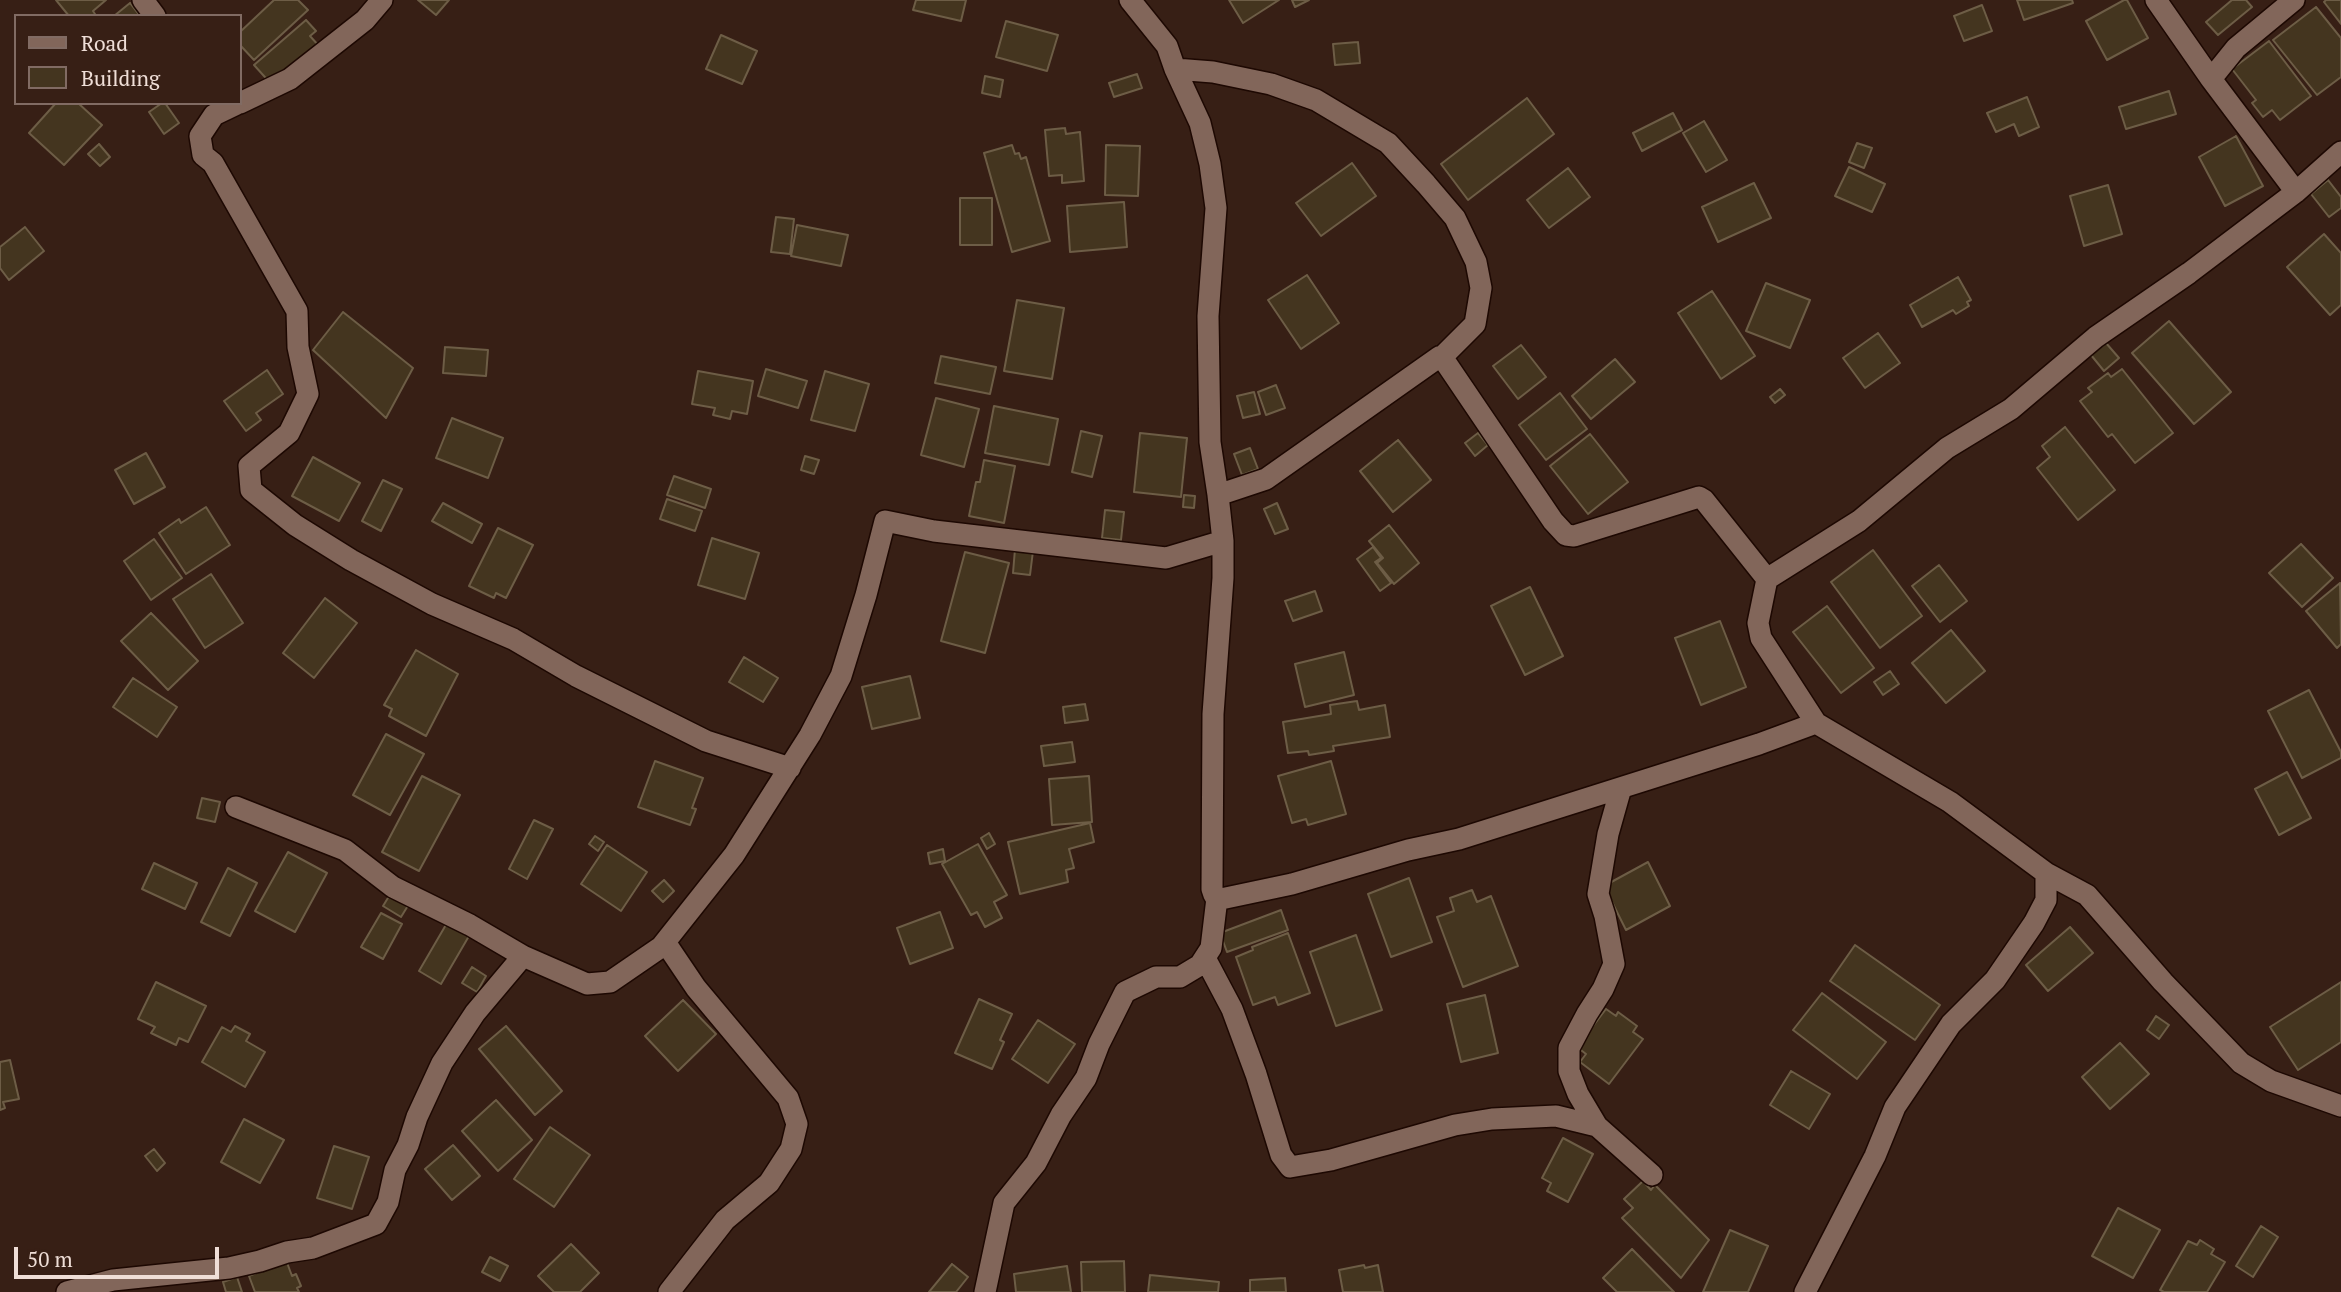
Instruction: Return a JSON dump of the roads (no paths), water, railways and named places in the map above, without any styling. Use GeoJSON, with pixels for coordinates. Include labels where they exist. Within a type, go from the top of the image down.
{"type":"FeatureCollection","features":[{"type":"Feature","properties":{"kind":"street"},"geometry":{"type":"LineString","coordinates":[[242,102],[290,79],[365,20],[382,0]]}},
{"type":"Feature","properties":{"kind":"street"},"geometry":{"type":"LineString","coordinates":[[985,1292],[1004,1203],[1036,1163],[1061,1115],[1086,1078],[1099,1044],[1125,992],[1156,977],[1180,977],[1200,965],[1211,948],[1217,898],[1212,890],[1213,714],[1223,578],[1223,541],[1210,442],[1208,316],[1216,208],[1210,164],[1200,123],[1164,40],[1130,0]]}},
{"type":"Feature","properties":{"kind":"street"},"geometry":{"type":"LineString","coordinates":[[2156,0],[2211,79],[2296,192]]}},
{"type":"Feature","properties":{"kind":"street"},"geometry":{"type":"LineString","coordinates":[[2211,79],[2236,48],[2294,0]]}},
{"type":"Feature","properties":{"kind":"street"},"geometry":{"type":"LineString","coordinates":[[1175,69],[1213,72],[1271,84],[1316,100],[1388,143],[1455,218],[1476,262],[1481,288],[1475,324],[1442,358],[1435,358],[1266,480],[1217,495]]}},
{"type":"Feature","properties":{"kind":"street"},"geometry":{"type":"LineString","coordinates":[[220,108],[200,136],[204,155],[213,163],[297,311],[298,347],[308,394],[289,433],[249,466],[251,490],[306,532],[432,604],[513,639],[576,676],[706,741],[790,768]]}},
{"type":"Feature","properties":{"kind":"street"},"geometry":{"type":"LineString","coordinates":[[2341,152],[2296,192],[2096,337],[2011,409],[1947,448],[1859,521],[1767,579],[1758,623],[1761,638],[1816,723],[1950,802],[2046,873],[2087,895],[2163,982],[2241,1063],[2271,1081],[2341,1106]]}},
{"type":"Feature","properties":{"kind":"street"},"geometry":{"type":"LineString","coordinates":[[1442,358],[1553,522],[1566,535],[1574,536],[1699,497],[1767,579]]}},
{"type":"Feature","properties":{"kind":"street"},"geometry":{"type":"LineString","coordinates":[[236,807],[345,850],[393,887],[470,925],[523,956],[587,984],[610,982],[665,942],[734,855],[790,768],[841,676],[885,521],[934,531],[1167,558],[1223,541]]}},
{"type":"Feature","properties":{"kind":"street"},"geometry":{"type":"LineString","coordinates":[[1217,898],[1221,900],[1292,884],[1408,850],[1459,839],[1759,744],[1816,723]]}},
{"type":"Feature","properties":{"kind":"street"},"geometry":{"type":"LineString","coordinates":[[1621,788],[1608,834],[1598,894],[1614,964],[1604,989],[1569,1048],[1569,1071],[1578,1094],[1597,1126],[1652,1175]]}},
{"type":"Feature","properties":{"kind":"street"},"geometry":{"type":"LineString","coordinates":[[1805,1292],[1875,1156],[1895,1107],[1951,1024],[1995,980],[2034,923],[2046,900],[2046,873]]}},
{"type":"Feature","properties":{"kind":"street"},"geometry":{"type":"LineString","coordinates":[[665,942],[696,988],[788,1098],[797,1124],[792,1149],[769,1183],[725,1220],[670,1292]]}},
{"type":"Feature","properties":{"kind":"street"},"geometry":{"type":"LineString","coordinates":[[67,1292],[113,1280],[206,1272],[250,1264],[287,1252],[313,1248],[376,1224],[388,1202],[395,1170],[442,1063],[475,1013],[523,956]]}},
{"type":"Feature","properties":{"kind":"street"},"geometry":{"type":"LineString","coordinates":[[1205,958],[1232,1009],[1281,1155],[1290,1167],[1331,1160],[1455,1125],[1492,1119],[1556,1116],[1597,1126]]}}]}
